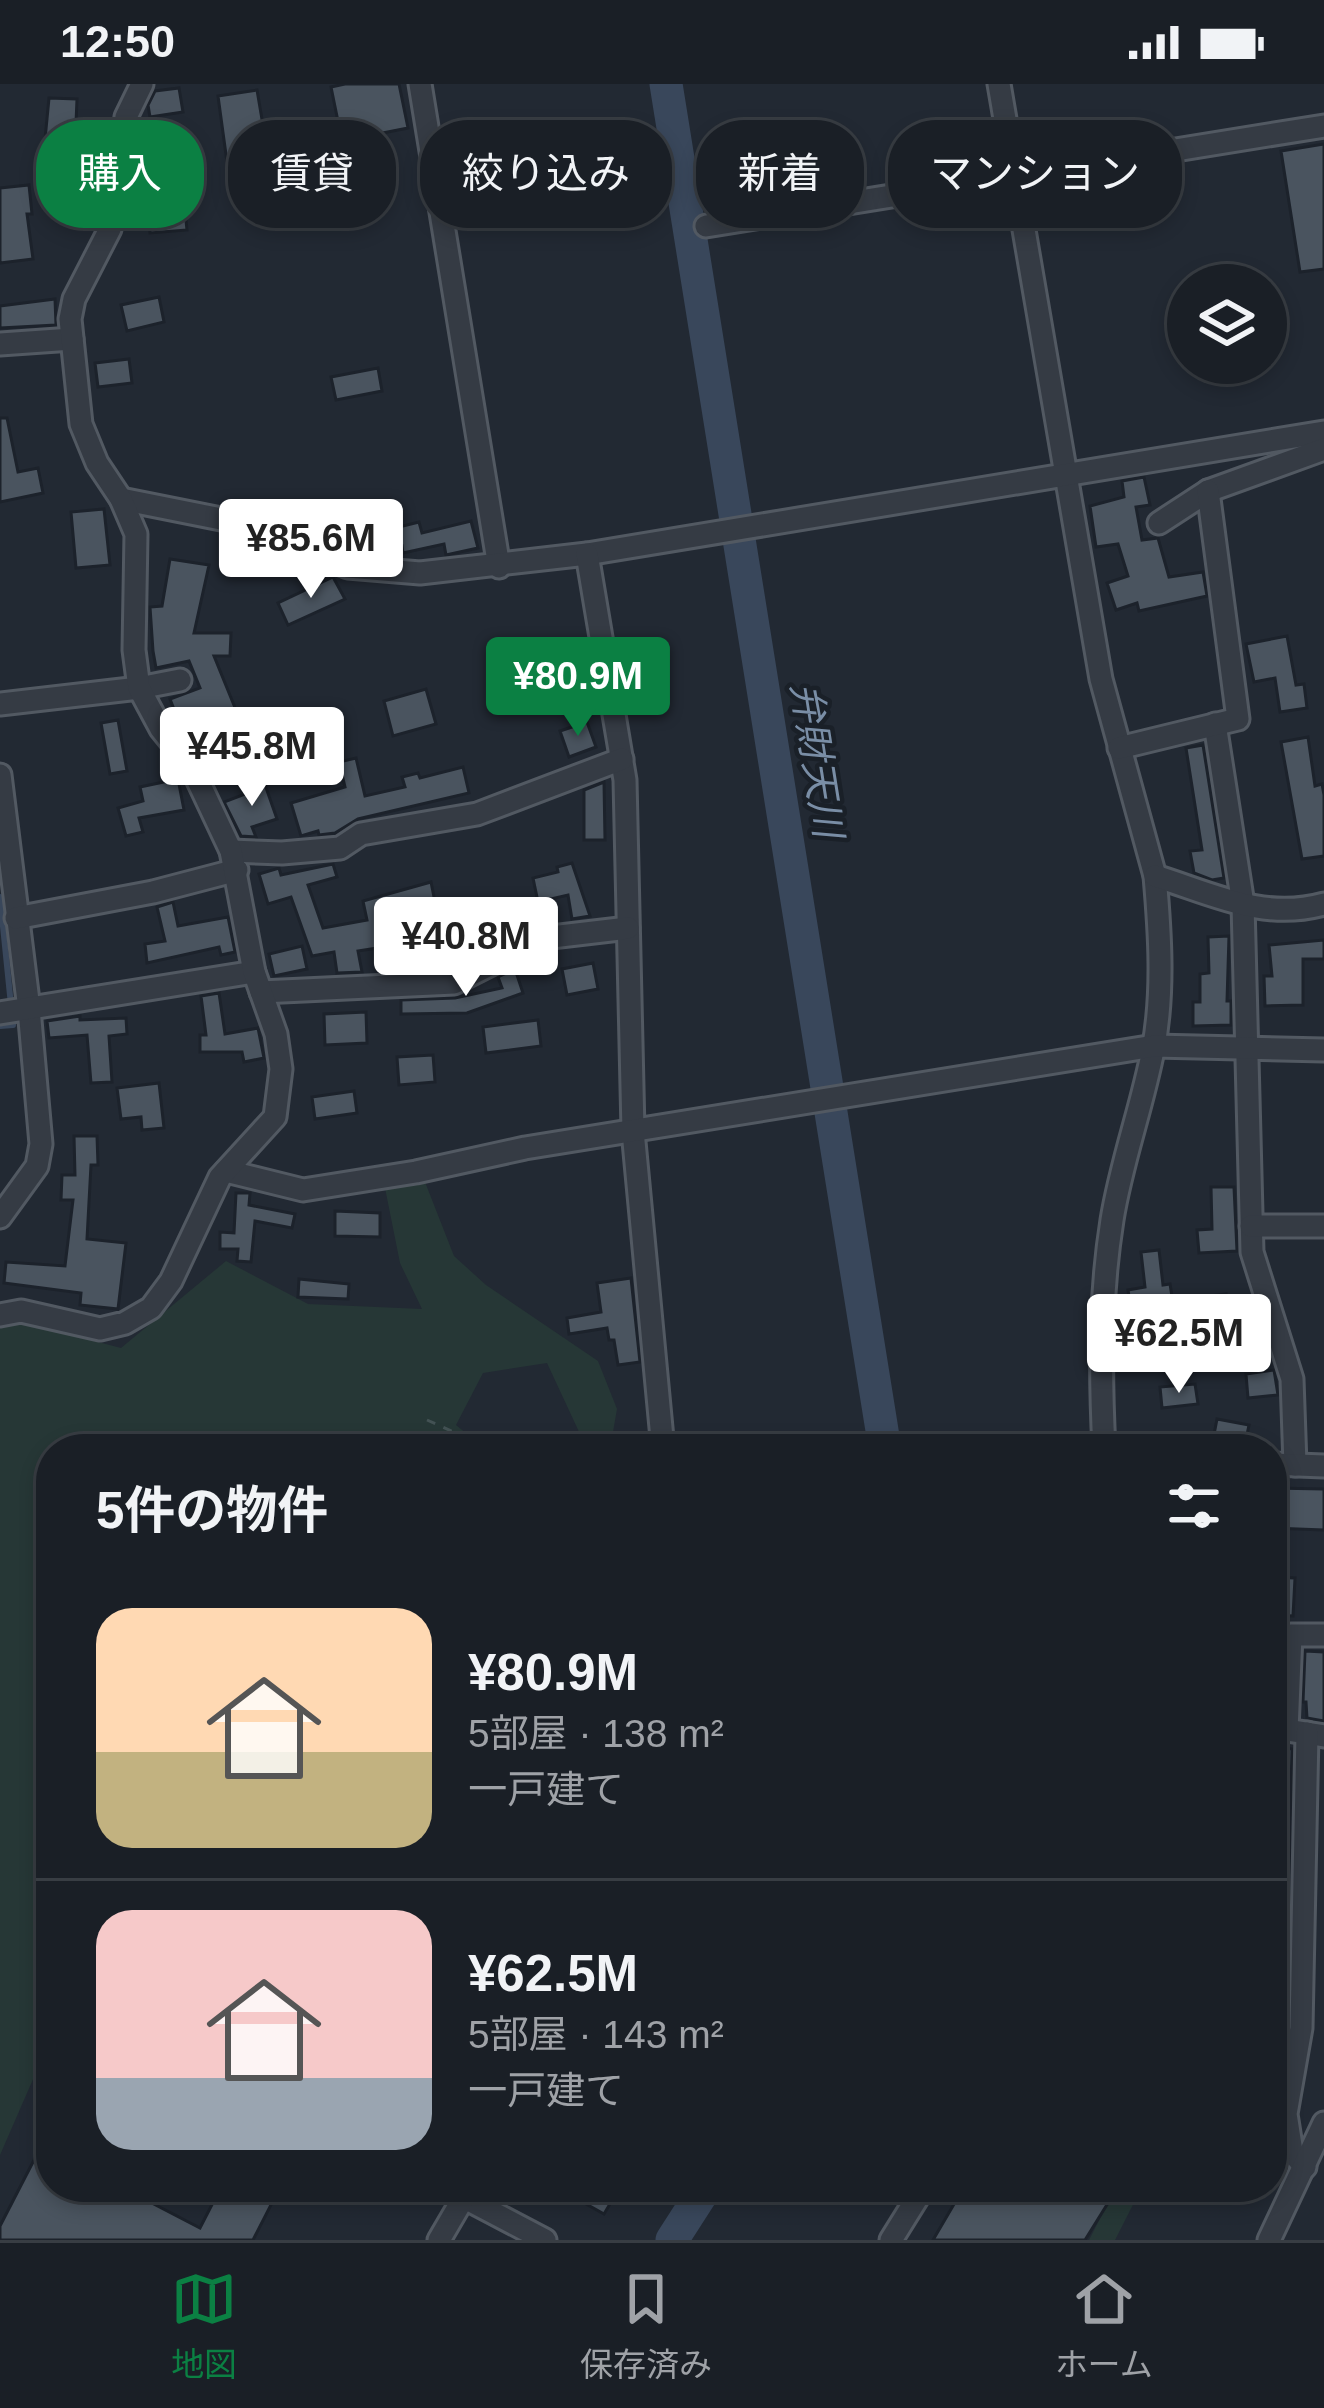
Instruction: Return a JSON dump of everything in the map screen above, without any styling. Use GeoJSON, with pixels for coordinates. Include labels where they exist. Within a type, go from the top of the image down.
{"type":"FeatureCollection","features":[{"type":"Feature","properties":{"kind":"street"},"geometry":{"type":"LineString","coordinates":[[0,1315],[21,1311],[100,1329],[125,1323],[151,1308],[171,1281],[226,1171],[274,1118],[281,1070],[276,1034],[257,982],[234,861],[191,766],[161,728],[139,688],[134,650],[136,534],[81,424],[70,319],[74,299],[110,229],[126,117],[142,84]]}},
{"type":"Feature","properties":{"kind":"street"},"geometry":{"type":"LineString","coordinates":[[420,84],[499,567]]}},
{"type":"Feature","properties":{"kind":"street"},"geometry":{"type":"LineString","coordinates":[[999,84],[1005,120]]}},
{"type":"Feature","properties":{"kind":"street"},"geometry":{"type":"LineString","coordinates":[[1182,149],[1324,126]]}},
{"type":"Feature","properties":{"kind":"street"},"geometry":{"type":"LineString","coordinates":[[1023,228],[1101,679],[1155,876],[1160,973],[1154,1046],[1113,1214],[1102,1291],[1104,1434]]}},
{"type":"Feature","properties":{"kind":"street"},"geometry":{"type":"LineString","coordinates":[[0,344],[72,339]]}},
{"type":"Feature","properties":{"kind":"street"},"geometry":{"type":"LineString","coordinates":[[122,499],[236,522],[348,567],[421,573],[587,554],[1324,432]]}},
{"type":"Feature","properties":{"kind":"street"},"geometry":{"type":"LineString","coordinates":[[1159,523],[1208,491],[1324,449]]}},
{"type":"Feature","properties":{"kind":"street"},"geometry":{"type":"LineString","coordinates":[[1119,748],[1238,719],[1208,491]]}},
{"type":"Feature","properties":{"kind":"street"},"geometry":{"type":"LineString","coordinates":[[587,554],[622,759],[633,1132],[662,1434]]}},
{"type":"Feature","properties":{"kind":"street"},"geometry":{"type":"LineString","coordinates":[[0,704],[180,680]]}},
{"type":"Feature","properties":{"kind":"street"},"geometry":{"type":"LineString","coordinates":[[1215,724],[1244,904],[1251,1226],[1259,1285],[1292,1379],[1286,1434]]}},
{"type":"Feature","properties":{"kind":"street"},"geometry":{"type":"LineString","coordinates":[[16,918],[153,892],[234,861],[340,848],[362,834],[477,814],[622,759]]}},
{"type":"Feature","properties":{"kind":"street"},"geometry":{"type":"LineString","coordinates":[[0,775],[41,1144],[37,1166],[0,1217]]}},
{"type":"Feature","properties":{"kind":"street"},"geometry":{"type":"LineString","coordinates":[[1155,876],[1263,911],[1293,913],[1324,904]]}},
{"type":"Feature","properties":{"kind":"street"},"geometry":{"type":"LineString","coordinates":[[0,1012],[257,982],[454,983],[543,938],[628,928]]}},
{"type":"Feature","properties":{"kind":"street"},"geometry":{"type":"LineString","coordinates":[[226,1171],[303,1190],[1154,1046],[1324,1050]]}},
{"type":"Feature","properties":{"kind":"street"},"geometry":{"type":"LineString","coordinates":[[1251,1226],[1324,1226]]}},
{"type":"Feature","properties":{"kind":"street"},"geometry":{"type":"LineString","coordinates":[[1287,1464],[1324,1466]]}},
{"type":"Feature","properties":{"kind":"street"},"geometry":{"type":"LineString","coordinates":[[1287,2108],[1301,2028],[1316,1735],[1287,1730],[1291,1635],[1324,1635]]}},
{"type":"Feature","properties":{"kind":"street"},"geometry":{"type":"LineString","coordinates":[[1287,2120],[1292,2152],[1305,2167]]}},
{"type":"Feature","properties":{"kind":"street"},"geometry":{"type":"LineString","coordinates":[[1269,2240],[1324,2122]]}},
{"type":"Feature","properties":{"kind":"street"},"geometry":{"type":"LineString","coordinates":[[439,2240],[461,2202]]}},
{"type":"Feature","properties":{"kind":"street"},"geometry":{"type":"LineString","coordinates":[[483,2202],[544,2240]]}},
{"type":"Feature","properties":{"kind":"street"},"geometry":{"type":"LineString","coordinates":[[891,2240],[915,2202]]}},
{"type":"Feature","properties":{"kind":"path"},"geometry":{"type":"LineString","coordinates":[[428,1420],[458,1434]]}},
{"type":"Feature","properties":{"kind":"shaded area"},"geometry":{"type":"Polygon","coordinates":[[[383,1178],[425,1182],[454,1256],[486,1285],[598,1361],[617,1409],[613,1434],[580,1434],[547,1363],[483,1373],[456,1425],[467,1434],[36,1434],[36,2072],[0,2155],[0,1328],[18,1321],[121,1348],[226,1261],[308,1304],[422,1309],[400,1263],[383,1178]]]}},
{"type":"Feature","properties":{"kind":"shaded area"},"geometry":{"type":"Polygon","coordinates":[[[1134,2202],[1115,2240],[1089,2240],[1108,2203],[1134,2202]]]}},
{"type":"Feature","properties":{"kind":"building"},"geometry":{"type":"Polygon","coordinates":[[[399,84],[408,128],[396,130],[396,120],[338,120],[331,87],[399,84]]]}},
{"type":"Feature","properties":{"kind":"building"},"geometry":{"type":"Polygon","coordinates":[[[179,88],[183,112],[150,117],[148,105],[155,91],[179,88]]]}},
{"type":"Feature","properties":{"kind":"building"},"geometry":{"type":"Polygon","coordinates":[[[257,90],[262,120],[228,120],[227,162],[218,96],[257,90]]]}},
{"type":"Feature","properties":{"kind":"building"},"geometry":{"type":"Polygon","coordinates":[[[49,98],[77,99],[76,120],[47,120],[49,98]]]}},
{"type":"Feature","properties":{"kind":"building"},"geometry":{"type":"Polygon","coordinates":[[[1324,144],[1324,269],[1300,272],[1281,151],[1324,144]]]}},
{"type":"Feature","properties":{"kind":"building"},"geometry":{"type":"Polygon","coordinates":[[[29,185],[33,259],[0,263],[0,188],[29,185]]]}},
{"type":"Feature","properties":{"kind":"building"},"geometry":{"type":"Polygon","coordinates":[[[150,228],[187,228],[187,230],[150,233],[150,228]]]}},
{"type":"Feature","properties":{"kind":"building"},"geometry":{"type":"Polygon","coordinates":[[[159,297],[164,322],[127,331],[121,305],[159,297]]]}},
{"type":"Feature","properties":{"kind":"building"},"geometry":{"type":"Polygon","coordinates":[[[55,299],[56,325],[0,328],[0,306],[55,299]]]}},
{"type":"Feature","properties":{"kind":"building"},"geometry":{"type":"Polygon","coordinates":[[[129,359],[132,383],[98,387],[95,363],[129,359]]]}},
{"type":"Feature","properties":{"kind":"building"},"geometry":{"type":"Polygon","coordinates":[[[378,368],[382,391],[336,400],[331,377],[378,368]]]}},
{"type":"Feature","properties":{"kind":"building"},"geometry":{"type":"Polygon","coordinates":[[[0,418],[7,418],[18,472],[38,468],[43,493],[0,502],[0,418]]]}},
{"type":"Feature","properties":{"kind":"building"},"geometry":{"type":"Polygon","coordinates":[[[1144,477],[1150,505],[1136,507],[1142,540],[1158,538],[1169,577],[1203,572],[1207,596],[1139,611],[1137,603],[1116,610],[1107,583],[1128,576],[1118,544],[1096,547],[1090,506],[1124,497],[1122,481],[1144,477]]]}},
{"type":"Feature","properties":{"kind":"building"},"geometry":{"type":"Polygon","coordinates":[[[104,509],[110,565],[76,568],[71,512],[104,509]]]}},
{"type":"Feature","properties":{"kind":"building"},"geometry":{"type":"Polygon","coordinates":[[[389,520],[391,529],[419,522],[422,533],[471,521],[478,548],[446,555],[444,544],[403,553],[402,546],[374,554],[339,547],[337,539],[375,530],[373,524],[389,520]]]}},
{"type":"Feature","properties":{"kind":"building"},"geometry":{"type":"Polygon","coordinates":[[[170,559],[209,565],[194,633],[231,633],[230,656],[214,656],[238,715],[245,712],[257,745],[225,756],[211,719],[182,730],[170,699],[200,688],[189,661],[156,668],[153,651],[150,607],[162,606],[170,559]]]}},
{"type":"Feature","properties":{"kind":"building"},"geometry":{"type":"Polygon","coordinates":[[[333,577],[345,599],[288,625],[278,603],[333,577]]]}},
{"type":"Feature","properties":{"kind":"building"},"geometry":{"type":"Polygon","coordinates":[[[1287,636],[1296,685],[1304,684],[1307,708],[1280,712],[1275,678],[1254,682],[1246,644],[1287,636]]]}},
{"type":"Feature","properties":{"kind":"building"},"geometry":{"type":"Polygon","coordinates":[[[426,689],[436,724],[393,736],[384,701],[426,689]]]}},
{"type":"Feature","properties":{"kind":"building"},"geometry":{"type":"Polygon","coordinates":[[[118,720],[127,771],[110,774],[101,723],[118,720]]]}},
{"type":"Feature","properties":{"kind":"building"},"geometry":{"type":"Polygon","coordinates":[[[587,722],[596,747],[569,757],[560,731],[587,722]]]}},
{"type":"Feature","properties":{"kind":"building"},"geometry":{"type":"Polygon","coordinates":[[[1308,737],[1315,786],[1322,784],[1324,795],[1324,856],[1302,859],[1281,742],[1308,737]]]}},
{"type":"Feature","properties":{"kind":"building"},"geometry":{"type":"Polygon","coordinates":[[[1203,745],[1224,878],[1212,880],[1194,873],[1190,851],[1202,850],[1186,748],[1203,745]]]}},
{"type":"Feature","properties":{"kind":"building"},"geometry":{"type":"Polygon","coordinates":[[[356,758],[365,796],[405,787],[402,777],[418,773],[420,778],[463,767],[469,793],[358,819],[335,833],[301,836],[291,803],[345,787],[339,762],[356,758]]]}},
{"type":"Feature","properties":{"kind":"building"},"geometry":{"type":"Polygon","coordinates":[[[178,779],[184,810],[139,818],[143,832],[126,836],[118,808],[143,801],[140,787],[178,779]]]}},
{"type":"Feature","properties":{"kind":"building"},"geometry":{"type":"Polygon","coordinates":[[[263,779],[277,819],[252,827],[256,837],[241,836],[224,802],[248,793],[245,786],[263,779]]]}},
{"type":"Feature","properties":{"kind":"building"},"geometry":{"type":"Polygon","coordinates":[[[604,782],[605,840],[584,840],[584,790],[604,782]]]}},
{"type":"Feature","properties":{"kind":"building"},"geometry":{"type":"Polygon","coordinates":[[[572,863],[590,916],[572,919],[568,895],[538,902],[533,878],[572,863]]]}},
{"type":"Feature","properties":{"kind":"building"},"geometry":{"type":"Polygon","coordinates":[[[333,864],[337,877],[308,885],[323,928],[367,920],[363,901],[431,882],[435,902],[385,913],[390,946],[358,951],[362,972],[337,973],[334,952],[312,956],[291,897],[268,904],[259,874],[279,868],[281,875],[333,864]]]}},
{"type":"Feature","properties":{"kind":"building"},"geometry":{"type":"Polygon","coordinates":[[[173,902],[178,926],[228,917],[235,952],[221,955],[219,947],[147,963],[145,944],[165,941],[157,907],[173,902]]]}},
{"type":"Feature","properties":{"kind":"building"},"geometry":{"type":"Polygon","coordinates":[[[437,934],[442,957],[405,967],[399,943],[437,934]]]}},
{"type":"Feature","properties":{"kind":"building"},"geometry":{"type":"Polygon","coordinates":[[[1229,936],[1231,1025],[1193,1026],[1193,1002],[1200,1002],[1200,974],[1209,973],[1208,937],[1229,936]]]}},
{"type":"Feature","properties":{"kind":"building"},"geometry":{"type":"Polygon","coordinates":[[[1324,940],[1324,959],[1303,959],[1303,1005],[1265,1006],[1264,976],[1272,976],[1269,945],[1324,940]]]}},
{"type":"Feature","properties":{"kind":"building"},"geometry":{"type":"Polygon","coordinates":[[[302,946],[307,969],[274,976],[269,954],[302,946]]]}},
{"type":"Feature","properties":{"kind":"building"},"geometry":{"type":"Polygon","coordinates":[[[593,963],[598,989],[567,995],[562,969],[593,963]]]}},
{"type":"Feature","properties":{"kind":"building"},"geometry":{"type":"Polygon","coordinates":[[[515,969],[523,993],[467,1013],[401,1014],[401,1000],[455,998],[502,988],[498,977],[515,969]]]}},
{"type":"Feature","properties":{"kind":"building"},"geometry":{"type":"Polygon","coordinates":[[[219,993],[225,1034],[258,1028],[264,1058],[244,1062],[242,1052],[200,1052],[200,1035],[206,1035],[201,996],[219,993]]]}},
{"type":"Feature","properties":{"kind":"building"},"geometry":{"type":"Polygon","coordinates":[[[366,1012],[367,1043],[325,1045],[324,1014],[366,1012]]]}},
{"type":"Feature","properties":{"kind":"building"},"geometry":{"type":"Polygon","coordinates":[[[80,1016],[80,1020],[126,1018],[127,1034],[109,1036],[112,1082],[91,1083],[87,1035],[49,1038],[47,1021],[80,1016]]]}},
{"type":"Feature","properties":{"kind":"building"},"geometry":{"type":"Polygon","coordinates":[[[538,1020],[541,1046],[486,1053],[483,1027],[538,1020]]]}},
{"type":"Feature","properties":{"kind":"building"},"geometry":{"type":"Polygon","coordinates":[[[433,1055],[435,1082],[399,1085],[397,1057],[433,1055]]]}},
{"type":"Feature","properties":{"kind":"building"},"geometry":{"type":"Polygon","coordinates":[[[159,1083],[164,1128],[142,1130],[141,1117],[121,1119],[117,1088],[159,1083]]]}},
{"type":"Feature","properties":{"kind":"building"},"geometry":{"type":"Polygon","coordinates":[[[354,1091],[357,1113],[315,1119],[312,1097],[354,1091]]]}},
{"type":"Feature","properties":{"kind":"building"},"geometry":{"type":"Polygon","coordinates":[[[74,1136],[97,1136],[98,1165],[91,1165],[87,1239],[126,1243],[118,1309],[80,1305],[81,1293],[4,1283],[6,1262],[65,1266],[73,1200],[61,1200],[62,1175],[75,1175],[74,1136]]]}},
{"type":"Feature","properties":{"kind":"building"},"geometry":{"type":"Polygon","coordinates":[[[1211,1187],[1234,1187],[1237,1251],[1199,1253],[1197,1230],[1212,1229],[1211,1187]]]}},
{"type":"Feature","properties":{"kind":"building"},"geometry":{"type":"Polygon","coordinates":[[[236,1193],[250,1193],[249,1205],[295,1214],[292,1228],[255,1221],[251,1262],[237,1261],[238,1249],[220,1249],[220,1232],[234,1233],[236,1193]]]}},
{"type":"Feature","properties":{"kind":"building"},"geometry":{"type":"Polygon","coordinates":[[[335,1211],[380,1213],[380,1237],[335,1236],[335,1211]]]}},
{"type":"Feature","properties":{"kind":"building"},"geometry":{"type":"Polygon","coordinates":[[[1159,1250],[1163,1285],[1170,1284],[1174,1309],[1165,1310],[1172,1355],[1151,1358],[1144,1313],[1132,1315],[1128,1290],[1145,1287],[1141,1252],[1159,1250]]]}},
{"type":"Feature","properties":{"kind":"building"},"geometry":{"type":"Polygon","coordinates":[[[631,1278],[640,1362],[618,1365],[607,1328],[569,1334],[567,1318],[601,1312],[597,1283],[631,1278]]]}},
{"type":"Feature","properties":{"kind":"building"},"geometry":{"type":"Polygon","coordinates":[[[299,1279],[349,1284],[348,1299],[298,1297],[299,1279]]]}},
{"type":"Feature","properties":{"kind":"building"},"geometry":{"type":"Polygon","coordinates":[[[1226,1294],[1226,1299],[1251,1299],[1256,1353],[1211,1357],[1208,1331],[1216,1330],[1211,1296],[1226,1294]]]}},
{"type":"Feature","properties":{"kind":"building"},"geometry":{"type":"Polygon","coordinates":[[[1274,1370],[1278,1395],[1248,1398],[1246,1374],[1274,1370]]]}},
{"type":"Feature","properties":{"kind":"building"},"geometry":{"type":"Polygon","coordinates":[[[1195,1384],[1198,1404],[1162,1408],[1160,1387],[1195,1384]]]}},
{"type":"Feature","properties":{"kind":"building"},"geometry":{"type":"Polygon","coordinates":[[[1217,1419],[1249,1425],[1247,1434],[1214,1434],[1217,1419]]]}},
{"type":"Feature","properties":{"kind":"building"},"geometry":{"type":"Polygon","coordinates":[[[1287,1488],[1324,1489],[1324,1530],[1287,1529],[1287,1488]]]}},
{"type":"Feature","properties":{"kind":"building"},"geometry":{"type":"Polygon","coordinates":[[[1287,1578],[1295,1578],[1293,1616],[1287,1616],[1287,1578]]]}},
{"type":"Feature","properties":{"kind":"building"},"geometry":{"type":"Polygon","coordinates":[[[1305,1651],[1324,1652],[1324,1721],[1307,1718],[1305,1651]]]}},
{"type":"Feature","properties":{"kind":"building"},"geometry":{"type":"Polygon","coordinates":[[[1287,1748],[1292,1749],[1287,1872],[1287,1748]]]}},
{"type":"Feature","properties":{"kind":"building"},"geometry":{"type":"Polygon","coordinates":[[[36,2156],[36,2202],[150,2202],[200,2228],[213,2202],[272,2202],[253,2240],[0,2240],[0,2226],[36,2156]]]}},
{"type":"Feature","properties":{"kind":"building"},"geometry":{"type":"Polygon","coordinates":[[[583,2202],[611,2202],[604,2214],[583,2202]]]}},
{"type":"Feature","properties":{"kind":"building"},"geometry":{"type":"Polygon","coordinates":[[[955,2202],[1108,2203],[1085,2240],[933,2240],[955,2202]]]}},
{"type":"Feature","properties":{"kind":"waterway","name":"弁財天川"},"geometry":{"type":"LineString","coordinates":[[666,84],[883,1434]]}},
{"type":"Feature","properties":{"kind":"waterway"},"geometry":{"type":"LineString","coordinates":[[0,897],[11,1005]]}},
{"type":"Feature","properties":{"kind":"waterway"},"geometry":{"type":"LineString","coordinates":[[0,1026],[13,1025],[13,1018]]}},
{"type":"Feature","properties":{"kind":"waterway","name":"弁財天川"},"geometry":{"type":"LineString","coordinates":[[672,2240],[696,2202]]}}]}
